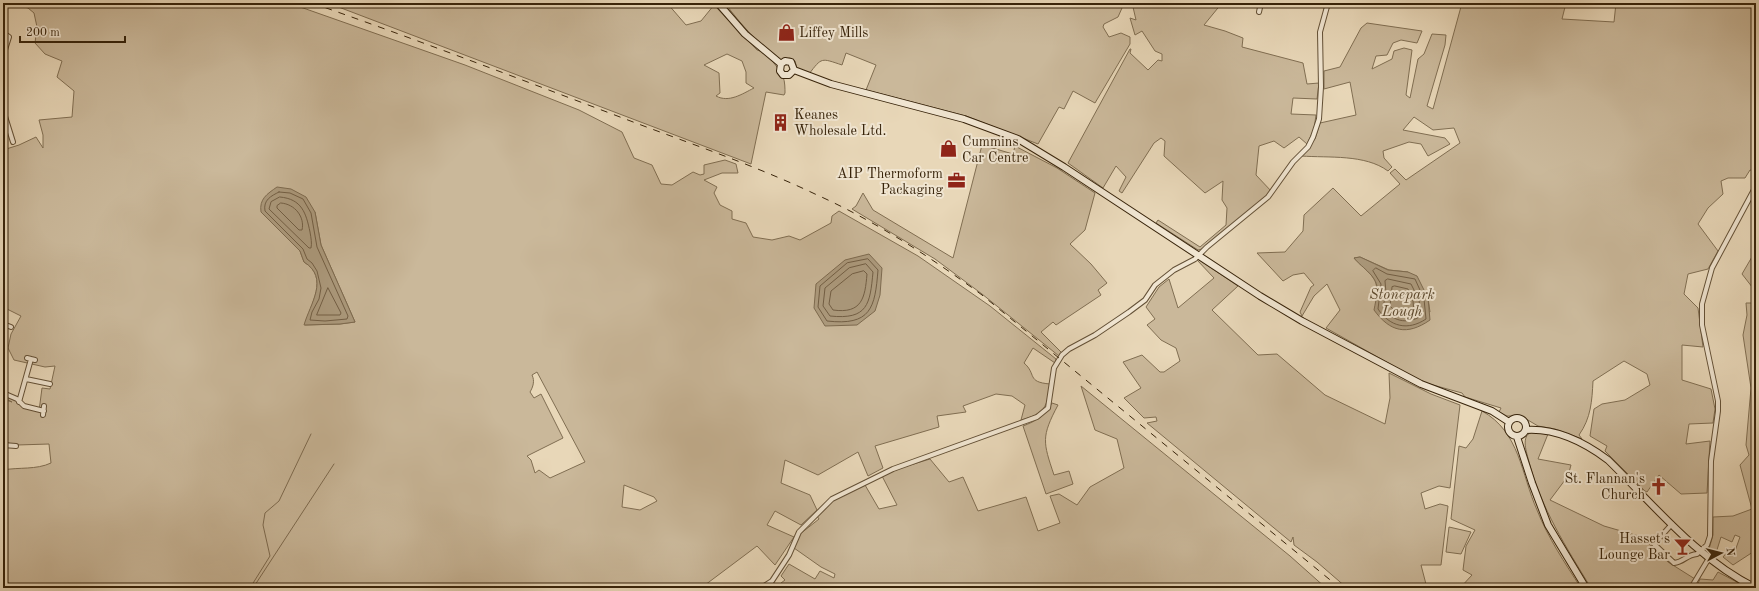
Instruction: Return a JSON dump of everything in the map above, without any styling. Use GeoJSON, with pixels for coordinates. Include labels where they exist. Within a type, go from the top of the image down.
{"type":"FeatureCollection","features":[{"type":"Feature","properties":{"kind":"main road"},"geometry":{"type":"LineString","coordinates":[[718,3],[746,34],[781,64]]}},
{"type":"Feature","properties":{"kind":"main road"},"geometry":{"type":"LineString","coordinates":[[781,64],[785,61],[791,62],[794,70],[831,84],[964,119],[1018,139],[1064,167],[1266,299],[1376,362],[1421,384],[1492,411],[1509,422]]}},
{"type":"Feature","properties":{"kind":"main road"},"geometry":{"type":"LineString","coordinates":[[781,64],[780,71],[783,75],[789,75],[794,70]]}},
{"type":"Feature","properties":{"kind":"main road"},"geometry":{"type":"LineString","coordinates":[[1509,422],[1515,418],[1522,420],[1526,430]]}},
{"type":"Feature","properties":{"kind":"main road"},"geometry":{"type":"LineString","coordinates":[[1509,422],[1509,432],[1517,437],[1548,525],[1586,588]]}},
{"type":"Feature","properties":{"kind":"main road"},"geometry":{"type":"LineString","coordinates":[[1517,437],[1522,435],[1526,430],[1536,429],[1560,434],[1595,451],[1608,460],[1672,524],[1709,558],[1742,581],[1756,588]]}},
{"type":"Feature","properties":{"kind":"street"},"geometry":{"type":"LineString","coordinates":[[1259,12],[1261,3]]}},
{"type":"Feature","properties":{"kind":"street"},"geometry":{"type":"LineString","coordinates":[[761,588],[772,580],[789,555],[799,532],[832,499],[900,466],[1037,417],[1048,408],[1054,368],[1062,355],[1069,349],[1095,335],[1145,300],[1155,285],[1174,270],[1195,259],[1207,247],[1268,197],[1293,162],[1308,147],[1319,119],[1321,87],[1320,32],[1328,3]]}},
{"type":"Feature","properties":{"kind":"street"},"geometry":{"type":"LineString","coordinates":[[3,33],[9,37],[3,56]]}},
{"type":"Feature","properties":{"kind":"street"},"geometry":{"type":"LineString","coordinates":[[3,110],[13,142]]}},
{"type":"Feature","properties":{"kind":"street"},"geometry":{"type":"LineString","coordinates":[[1672,524],[1654,544],[1674,563],[1680,563],[1689,555],[1697,554],[1701,551],[1710,536],[1711,461],[1718,401],[1702,325],[1702,304],[1712,268],[1756,186]]}},
{"type":"Feature","properties":{"kind":"street"},"geometry":{"type":"LineString","coordinates":[[3,324],[11,327]]}},
{"type":"Feature","properties":{"kind":"street"},"geometry":{"type":"LineString","coordinates":[[19,402],[31,359]]}},
{"type":"Feature","properties":{"kind":"street"},"geometry":{"type":"LineString","coordinates":[[26,379],[50,384]]}},
{"type":"Feature","properties":{"kind":"street"},"geometry":{"type":"LineString","coordinates":[[39,388],[40,382]]}},
{"type":"Feature","properties":{"kind":"street"},"geometry":{"type":"LineString","coordinates":[[3,393],[27,407],[44,410]]}},
{"type":"Feature","properties":{"kind":"street"},"geometry":{"type":"LineString","coordinates":[[3,445],[16,446]]}},
{"type":"Feature","properties":{"kind":"street"},"geometry":{"type":"LineString","coordinates":[[1691,588],[1709,558]]}},
{"type":"Feature","properties":{"kind":"shaded area"},"geometry":{"type":"Polygon","coordinates":[[[9,3],[289,3],[465,65],[579,110],[622,132],[634,158],[652,165],[661,184],[672,185],[693,172],[700,175],[704,174],[704,165],[725,160],[736,164],[738,173],[722,173],[704,180],[717,187],[714,193],[720,205],[732,211],[732,219],[746,223],[753,237],[772,240],[789,236],[800,240],[831,223],[832,216],[839,211],[918,256],[990,306],[1056,359],[1055,363],[1033,348],[1024,363],[1035,379],[1043,383],[1050,384],[1046,404],[1040,412],[1029,418],[1021,420],[1025,405],[1012,396],[996,394],[963,406],[966,412],[937,416],[939,427],[875,446],[883,468],[868,476],[858,452],[818,475],[785,460],[781,483],[810,495],[817,510],[801,525],[775,511],[767,525],[794,537],[775,565],[757,546],[701,588],[8,588],[3,586],[3,470],[33,468],[51,463],[49,444],[17,445],[3,442],[6,400],[12,402],[3,397],[3,395],[39,411],[42,388],[50,389],[55,366],[45,367],[14,360],[8,348],[11,334],[21,316],[3,307],[3,150],[19,145],[36,137],[43,148],[43,135],[39,120],[72,117],[74,91],[57,77],[62,61],[45,54],[35,43],[37,27],[34,13],[28,8],[9,3]],[[261,212],[300,251],[304,262],[312,268],[316,276],[316,292],[305,325],[355,322],[321,245],[315,212],[261,212]],[[537,372],[532,375],[533,384],[530,392],[534,398],[541,394],[563,438],[527,456],[531,460],[535,473],[539,470],[550,478],[585,462],[537,372]],[[624,485],[622,507],[640,510],[657,501],[654,497],[624,485]]]}},
{"type":"Feature","properties":{"kind":"shaded area"},"geometry":{"type":"Polygon","coordinates":[[[328,3],[667,3],[686,25],[701,21],[714,5],[757,50],[769,57],[783,77],[784,81],[784,95],[766,92],[751,164],[328,3]],[[727,54],[704,65],[719,73],[720,93],[716,96],[726,99],[731,98],[754,88],[746,83],[746,72],[742,61],[727,54]]]}},
{"type":"Feature","properties":{"kind":"shaded area"},"geometry":{"type":"Polygon","coordinates":[[[725,3],[1121,3],[1122,8],[1118,17],[1104,24],[1103,27],[1109,37],[1121,33],[1130,37],[1130,44],[1095,103],[1073,91],[1064,109],[1059,107],[1038,144],[966,116],[866,90],[876,65],[846,53],[842,65],[822,60],[809,74],[797,69],[795,61],[790,58],[779,60],[764,47],[737,19],[725,3]]]}},
{"type":"Feature","properties":{"kind":"shaded area"},"geometry":{"type":"Polygon","coordinates":[[[1135,3],[1222,3],[1204,25],[1243,38],[1242,47],[1303,63],[1307,84],[1319,83],[1317,99],[1293,98],[1291,114],[1316,115],[1314,129],[1307,144],[1299,137],[1284,148],[1274,141],[1259,146],[1256,175],[1272,192],[1202,249],[1198,250],[1156,223],[1158,220],[1200,247],[1226,225],[1227,208],[1222,200],[1223,181],[1205,193],[1164,156],[1165,141],[1161,138],[1154,143],[1122,193],[1119,191],[1126,177],[1116,166],[1103,188],[1068,163],[1130,49],[1130,53],[1148,70],[1158,60],[1162,61],[1162,54],[1155,51],[1142,31],[1135,35],[1130,18],[1136,20],[1133,7],[1135,3]]]}},
{"type":"Feature","properties":{"kind":"shaded area"},"geometry":{"type":"Polygon","coordinates":[[[1462,3],[1566,3],[1562,19],[1614,22],[1616,3],[1756,3],[1756,171],[1750,170],[1745,178],[1728,178],[1721,181],[1723,194],[1708,208],[1698,224],[1718,251],[1708,269],[1688,274],[1684,294],[1698,308],[1703,347],[1682,345],[1682,380],[1711,389],[1715,409],[1713,423],[1689,424],[1686,444],[1710,441],[1707,493],[1681,494],[1659,475],[1647,492],[1605,451],[1607,446],[1590,436],[1594,409],[1602,404],[1625,400],[1650,385],[1647,374],[1624,361],[1593,381],[1588,416],[1579,435],[1582,439],[1555,429],[1538,426],[1521,416],[1507,416],[1499,412],[1501,408],[1465,397],[1462,393],[1422,382],[1326,328],[1340,310],[1327,284],[1314,296],[1302,316],[1300,312],[1311,287],[1314,285],[1304,273],[1293,275],[1283,281],[1257,253],[1285,252],[1303,231],[1304,215],[1333,188],[1361,216],[1400,184],[1390,173],[1395,169],[1406,180],[1460,143],[1454,128],[1433,130],[1414,117],[1403,130],[1445,138],[1450,144],[1428,156],[1421,144],[1409,142],[1383,151],[1384,158],[1392,167],[1388,171],[1369,162],[1358,159],[1301,156],[1315,139],[1320,123],[1356,115],[1350,82],[1324,89],[1324,71],[1340,67],[1361,28],[1367,23],[1422,31],[1417,43],[1401,40],[1393,43],[1387,55],[1376,56],[1372,69],[1392,59],[1394,51],[1404,48],[1412,50],[1406,95],[1410,98],[1418,59],[1424,54],[1432,34],[1446,35],[1445,45],[1427,106],[1433,109],[1462,3]],[[1360,257],[1354,258],[1375,281],[1377,292],[1375,300],[1430,312],[1428,298],[1408,272],[1389,270],[1360,257]]]}},
{"type":"Feature","properties":{"kind":"shaded area"},"geometry":{"type":"Polygon","coordinates":[[[982,145],[1013,154],[1015,146],[1057,168],[1095,193],[1085,230],[1070,244],[1091,264],[1107,283],[1098,290],[1101,295],[1056,325],[1053,322],[1041,332],[1062,353],[1059,356],[982,294],[935,259],[852,209],[856,206],[863,193],[873,210],[953,258],[982,145]]]}},
{"type":"Feature","properties":{"kind":"shaded area"},"geometry":{"type":"Polygon","coordinates":[[[1756,250],[1756,292],[1742,274],[1756,250]]]}},
{"type":"Feature","properties":{"kind":"shaded area"},"geometry":{"type":"Polygon","coordinates":[[[1198,259],[1238,286],[1212,310],[1258,355],[1277,354],[1325,395],[1385,424],[1390,398],[1389,373],[1431,394],[1460,405],[1450,488],[1439,486],[1421,493],[1425,509],[1440,504],[1448,506],[1441,565],[1421,565],[1427,588],[1347,588],[1317,562],[1294,545],[1293,537],[1291,542],[1147,423],[1157,421],[1156,417],[1144,418],[1124,398],[1141,388],[1123,362],[1142,355],[1160,372],[1164,372],[1180,361],[1176,348],[1161,340],[1147,325],[1155,319],[1146,307],[1159,287],[1169,279],[1178,308],[1214,278],[1197,260],[1198,259]]]}},
{"type":"Feature","properties":{"kind":"shaded area"},"geometry":{"type":"Polygon","coordinates":[[[1746,303],[1756,303],[1756,550],[1733,565],[1723,557],[1729,550],[1735,551],[1740,537],[1735,535],[1732,542],[1721,537],[1716,553],[1709,549],[1713,535],[1713,517],[1733,516],[1752,509],[1740,465],[1749,455],[1746,445],[1751,388],[1743,335],[1747,315],[1746,303]]]}},
{"type":"Feature","properties":{"kind":"shaded area"},"geometry":{"type":"Polygon","coordinates":[[[1081,386],[1290,556],[1326,588],[786,588],[781,583],[785,580],[781,576],[789,564],[815,579],[820,571],[834,578],[835,574],[821,567],[794,548],[800,534],[819,519],[817,516],[833,500],[865,485],[879,509],[897,505],[882,476],[897,469],[930,459],[949,482],[963,477],[978,511],[1026,497],[1038,531],[1060,523],[1050,496],[1059,494],[1077,505],[1090,487],[1124,468],[1117,439],[1095,430],[1081,386]]]}},
{"type":"Feature","properties":{"kind":"shaded area"},"geometry":{"type":"Polygon","coordinates":[[[1052,403],[1058,405],[1046,433],[1046,447],[1048,455],[1054,475],[1069,471],[1073,484],[1046,494],[1023,426],[1040,418],[1052,403]]]}},
{"type":"Feature","properties":{"kind":"shaded area"},"geometry":{"type":"Polygon","coordinates":[[[1482,411],[1495,420],[1512,442],[1541,520],[1557,550],[1581,588],[1460,588],[1472,575],[1463,570],[1466,546],[1475,530],[1451,519],[1459,446],[1466,448],[1473,439],[1482,411]]]}},
{"type":"Feature","properties":{"kind":"shaded area"},"geometry":{"type":"Polygon","coordinates":[[[1532,432],[1548,434],[1538,459],[1571,465],[1568,476],[1550,500],[1604,526],[1642,537],[1668,562],[1695,579],[1689,588],[1591,588],[1555,527],[1540,495],[1525,445],[1526,437],[1532,432]]]}},
{"type":"Feature","properties":{"kind":"shaded area"},"geometry":{"type":"Polygon","coordinates":[[[1449,527],[1471,532],[1461,554],[1446,552],[1449,527]]]}},
{"type":"Feature","properties":{"kind":"shaded area"},"geometry":{"type":"Polygon","coordinates":[[[1718,572],[1748,588],[1696,588],[1700,579],[1713,580],[1718,572]]]}},
{"type":"Feature","properties":{"kind":"water"},"geometry":{"type":"Polygon","coordinates":[[[277,187],[291,189],[306,197],[315,212],[321,245],[355,322],[304,325],[316,292],[316,276],[312,268],[304,262],[300,251],[261,212],[261,204],[264,197],[277,187]]]}},
{"type":"Feature","properties":{"kind":"water"},"geometry":{"type":"Polygon","coordinates":[[[869,254],[882,268],[880,295],[875,311],[857,325],[825,326],[814,308],[816,284],[845,260],[869,254]]]}},
{"type":"Feature","properties":{"kind":"water","name":"Stonepark Lough"},"geometry":{"type":"Polygon","coordinates":[[[1360,257],[1388,270],[1408,272],[1417,276],[1428,298],[1430,320],[1422,325],[1406,330],[1393,327],[1386,323],[1374,310],[1377,296],[1377,286],[1373,277],[1354,258],[1360,257]]]}},
{"type":"Feature","properties":{"kind":"waterway"},"geometry":{"type":"LineString","coordinates":[[250,588],[270,556],[263,525],[265,513],[279,501],[311,434]]}},
{"type":"Feature","properties":{"kind":"waterway"},"geometry":{"type":"LineString","coordinates":[[253,588],[334,464]]}},
{"type":"Feature","properties":{"kind":"waterway"},"geometry":{"type":"LineString","coordinates":[[4,581],[20,588]]}},
{"type":"Feature","properties":{"kind":"waterway"},"geometry":{"type":"LineString","coordinates":[[77,588],[90,584],[113,588]]}},
{"type":"Feature","properties":{"kind":"waterway"},"geometry":{"type":"LineString","coordinates":[[41,588],[54,588]]}},
{"type":"Feature","properties":{"kind":"railway"},"geometry":{"type":"LineString","coordinates":[[312,3],[743,163],[837,204],[859,216],[922,253],[982,295],[1340,588]]}},
{"type":"Feature","properties":{"kind":"place","name":"Liffey Mills"},"geometry":{"type":"Point","coordinates":[786,32]}},
{"type":"Feature","properties":{"kind":"place","name":"Keanes Wholesale Ltd."},"geometry":{"type":"Point","coordinates":[781,122]}},
{"type":"Feature","properties":{"kind":"place","name":"Cummins Car Centre"},"geometry":{"type":"Point","coordinates":[949,149]}},
{"type":"Feature","properties":{"kind":"place","name":"AIP Thermoform Packaging"},"geometry":{"type":"Point","coordinates":[956,181]}},
{"type":"Feature","properties":{"kind":"place","name":"St. Flannan's Church"},"geometry":{"type":"Point","coordinates":[1658,486]}},
{"type":"Feature","properties":{"kind":"place","name":"Hasset's Lounge Bar"},"geometry":{"type":"Point","coordinates":[1683,546]}}]}
